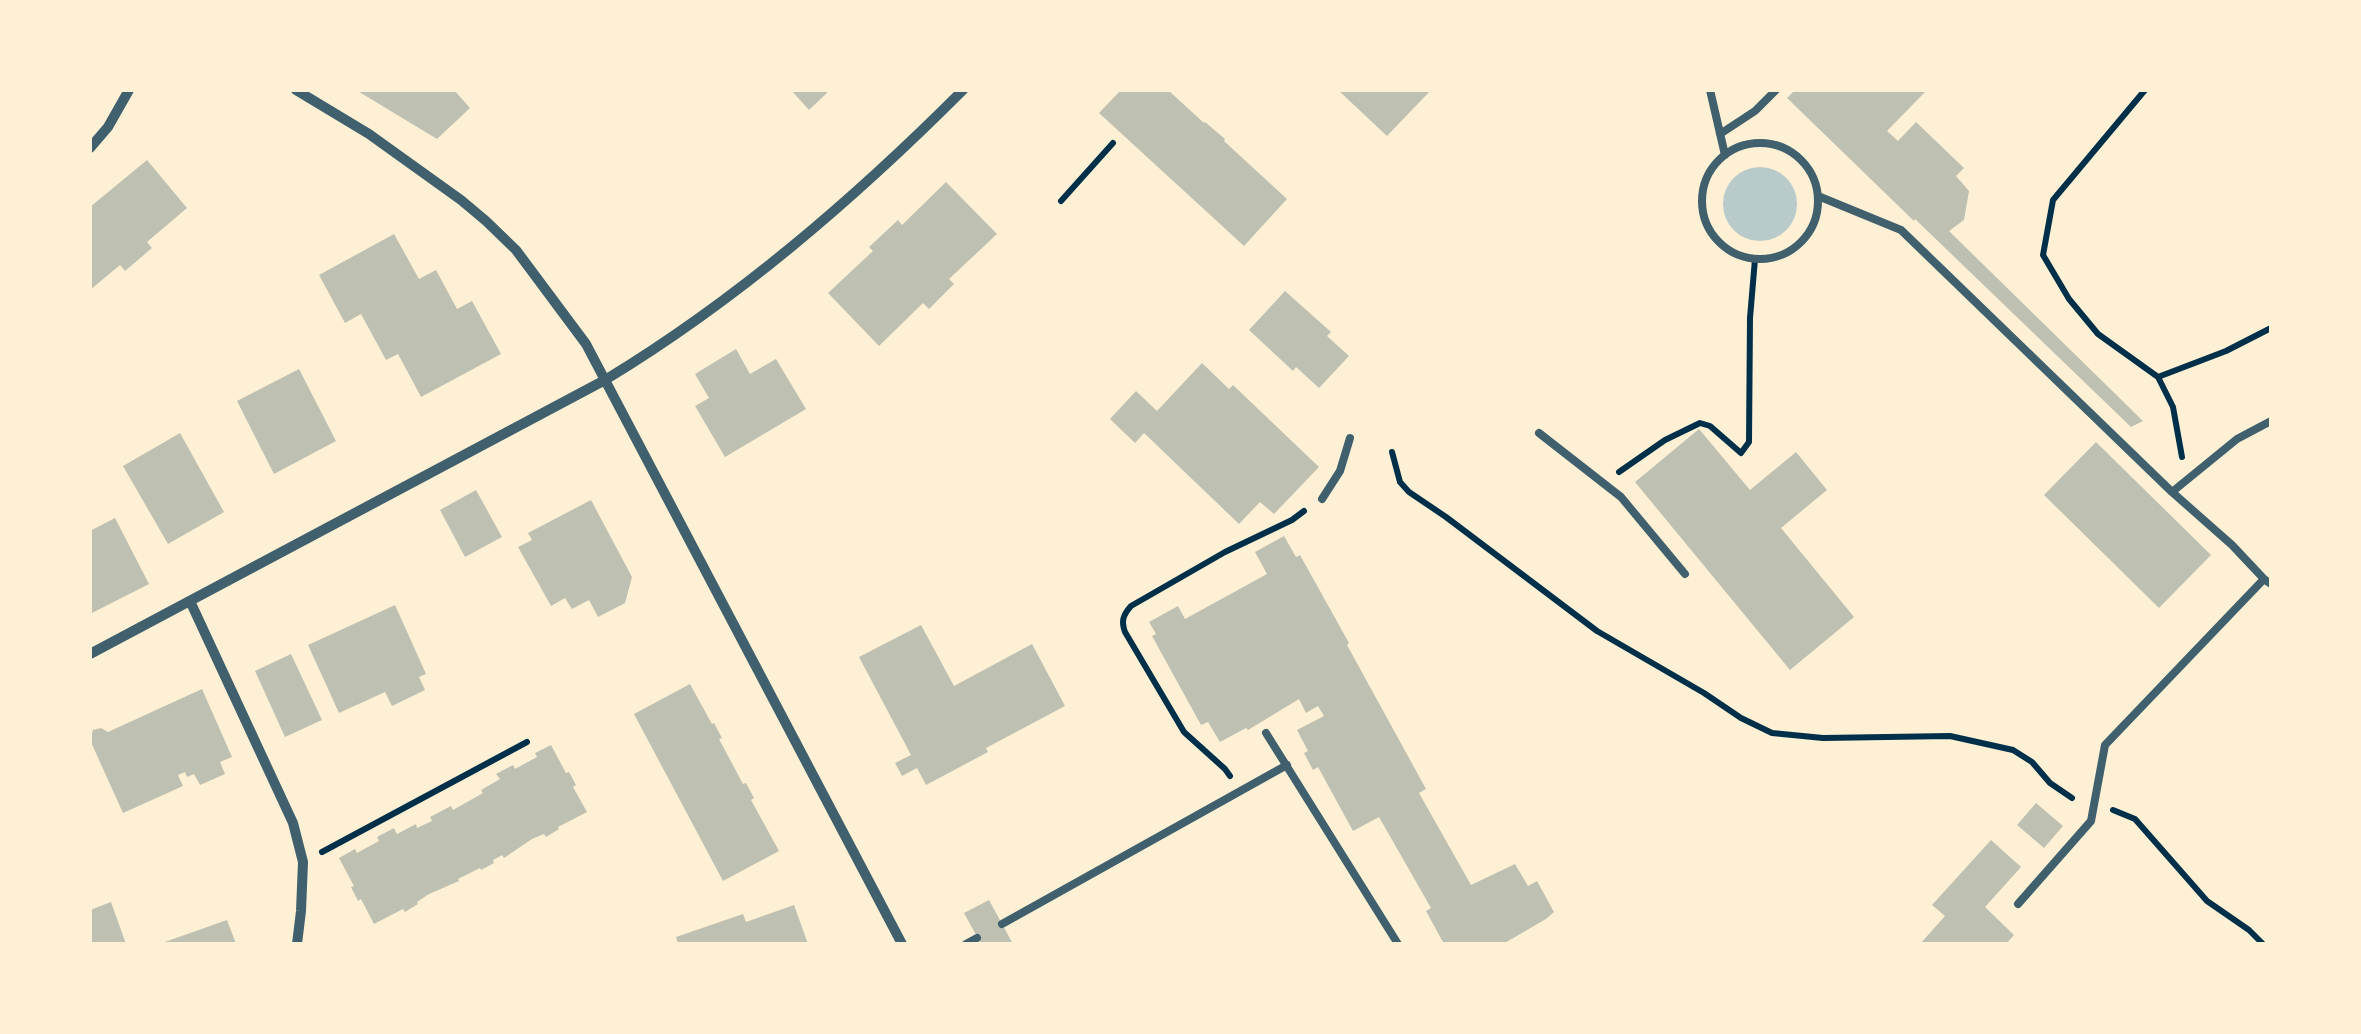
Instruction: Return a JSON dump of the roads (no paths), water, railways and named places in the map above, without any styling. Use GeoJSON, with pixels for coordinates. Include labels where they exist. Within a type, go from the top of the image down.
{"type":"FeatureCollection","features":[{"type":"Feature","properties":{"kind":"street"},"geometry":{"type":"LineString","coordinates":[[90,148],[129,90]]}},
{"type":"Feature","properties":{"kind":"street"},"geometry":{"type":"LineString","coordinates":[[296,90],[368,134],[486,221],[516,250],[586,344],[902,944]]}},
{"type":"Feature","properties":{"kind":"street"},"geometry":{"type":"LineString","coordinates":[[90,654],[653,351],[770,265],[827,217],[962,90]]}},
{"type":"Feature","properties":{"kind":"street"},"geometry":{"type":"LineString","coordinates":[[190,601],[293,823],[303,862],[297,944]]}},
{"type":"Feature","properties":{"kind":"lane"},"geometry":{"type":"LineString","coordinates":[[1710,90],[1725,155]]}},
{"type":"Feature","properties":{"kind":"lane"},"geometry":{"type":"LineString","coordinates":[[1720,134],[1776,90]]}},
{"type":"Feature","properties":{"kind":"lane"},"geometry":{"type":"LineString","coordinates":[[1758,142],[1776,144],[1792,152],[1814,179],[1818,196],[1817,214],[1799,245],[1766,260],[1748,259],[1717,241],[1702,206],[1711,169],[1740,146],[1758,142]]}},
{"type":"Feature","properties":{"kind":"lane"},"geometry":{"type":"LineString","coordinates":[[1818,196],[1900,230],[2172,492],[2232,544],[2267,582],[2105,745],[2091,821],[2018,904]]}},
{"type":"Feature","properties":{"kind":"lane"},"geometry":{"type":"LineString","coordinates":[[2172,492],[2237,439],[2271,421]]}},
{"type":"Feature","properties":{"kind":"lane"},"geometry":{"type":"LineString","coordinates":[[1539,432],[1621,497],[1685,574]]}},
{"type":"Feature","properties":{"kind":"lane"},"geometry":{"type":"LineString","coordinates":[[1322,499],[1340,470],[1350,438]]}},
{"type":"Feature","properties":{"kind":"lane"},"geometry":{"type":"LineString","coordinates":[[1266,733],[1398,944]]}},
{"type":"Feature","properties":{"kind":"lane"},"geometry":{"type":"LineString","coordinates":[[1002,924],[1286,764]]}},
{"type":"Feature","properties":{"kind":"lane"},"geometry":{"type":"LineString","coordinates":[[966,944],[977,938]]}}]}
